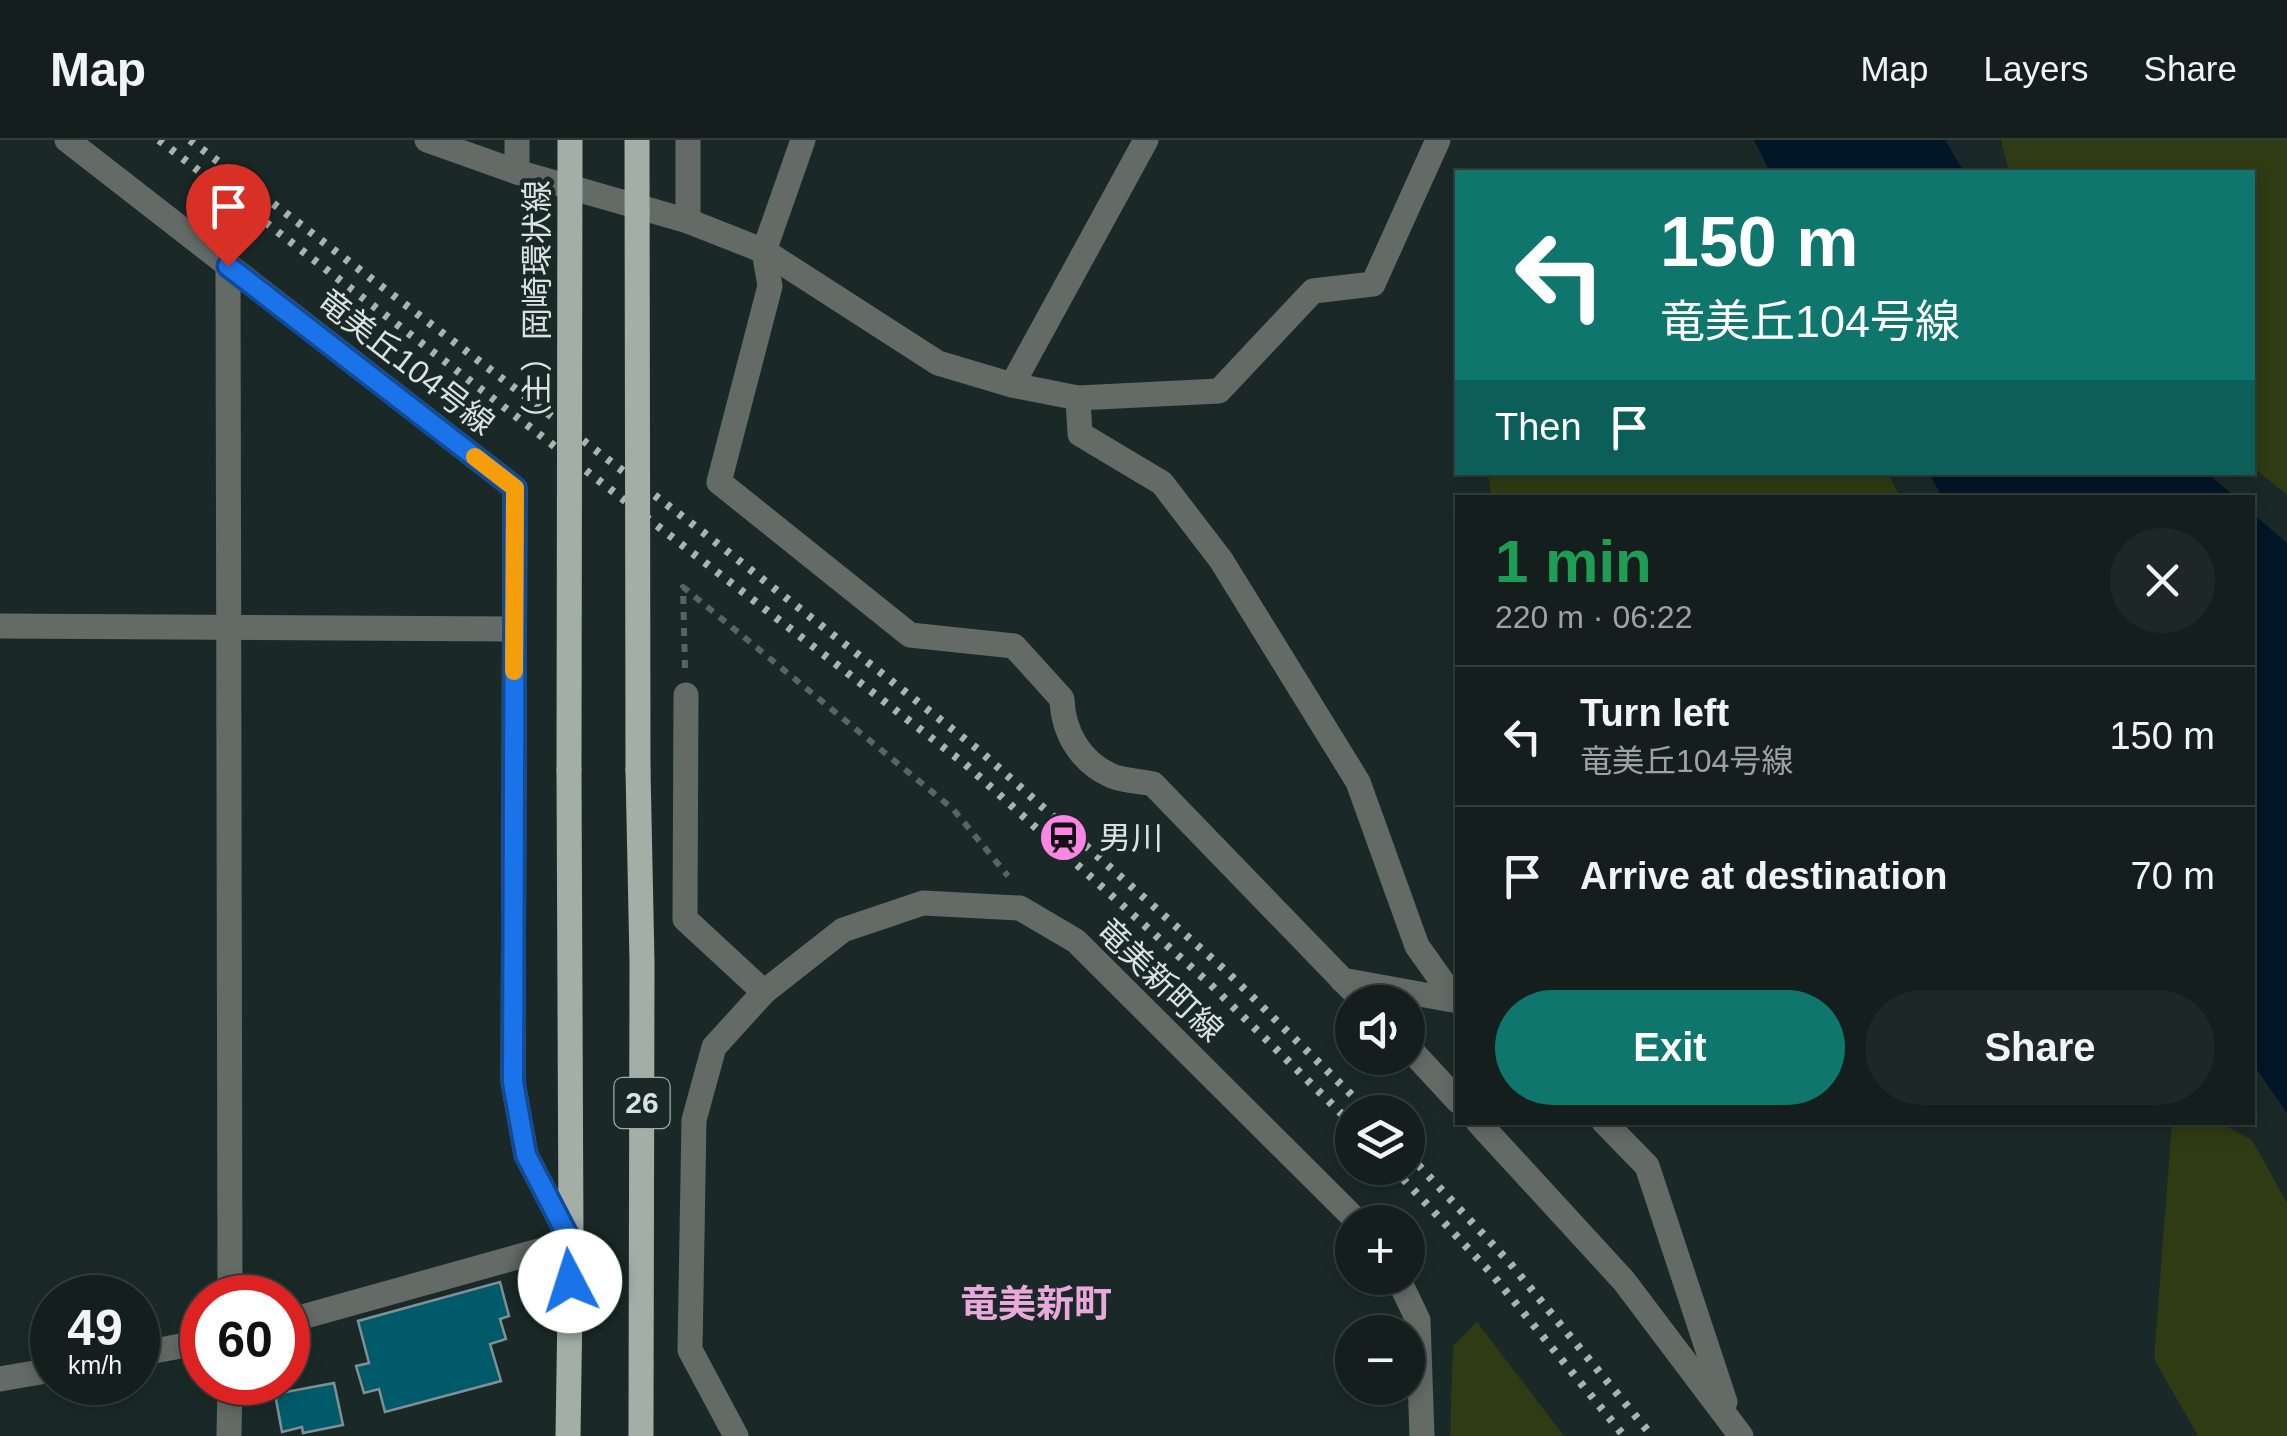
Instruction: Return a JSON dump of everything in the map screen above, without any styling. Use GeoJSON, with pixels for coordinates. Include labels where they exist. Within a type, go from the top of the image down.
{"type":"FeatureCollection","features":[{"type":"Feature","properties":{"kind":"main road","name":"（主）岡崎環状線"},"geometry":{"type":"LineString","coordinates":[[568,1436],[570,140]]}},
{"type":"Feature","properties":{"kind":"main road","name":"26"},"geometry":{"type":"LineString","coordinates":[[637,140],[641,1436]]}},
{"type":"Feature","properties":{"kind":"street","name":"竜美丘104号線"},"geometry":{"type":"LineString","coordinates":[[68,140],[515,488],[514,629]]}},
{"type":"Feature","properties":{"kind":"street"},"geometry":{"type":"LineString","coordinates":[[427,140],[516,172],[688,221],[764,251],[938,363],[1012,385],[1078,398],[1220,391],[1313,291],[1373,284],[1438,140]]}},
{"type":"Feature","properties":{"kind":"street"},"geometry":{"type":"LineString","coordinates":[[516,172],[517,140]]}},
{"type":"Feature","properties":{"kind":"street"},"geometry":{"type":"LineString","coordinates":[[688,140],[688,221]]}},
{"type":"Feature","properties":{"kind":"street"},"geometry":{"type":"LineString","coordinates":[[803,140],[764,251],[770,286],[719,482],[910,636],[1014,646],[1062,699],[1063,728],[1080,750],[1112,776],[1153,784],[1347,985]]}},
{"type":"Feature","properties":{"kind":"street"},"geometry":{"type":"LineString","coordinates":[[1012,385],[1146,140]]}},
{"type":"Feature","properties":{"kind":"street"},"geometry":{"type":"LineString","coordinates":[[228,266],[230,1275]]}},
{"type":"Feature","properties":{"kind":"street"},"geometry":{"type":"LineString","coordinates":[[1078,398],[1080,434],[1162,482],[1220,560],[1358,782],[1417,946],[1455,999]]}},
{"type":"Feature","properties":{"kind":"street"},"geometry":{"type":"LineString","coordinates":[[0,626],[514,629],[513,1082],[526,1155],[571,1242],[310,1315]]}},
{"type":"Feature","properties":{"kind":"street"},"geometry":{"type":"LineString","coordinates":[[686,695],[685,919],[764,992]]}},
{"type":"Feature","properties":{"kind":"street","name":"竜美新町線"},"geometry":{"type":"LineString","coordinates":[[736,1436],[690,1350],[694,1120],[714,1046],[764,992],[843,930],[923,904],[1020,908],[1076,941],[1341,1205]]}},
{"type":"Feature","properties":{"kind":"street"},"geometry":{"type":"LineString","coordinates":[[1342,980],[1455,1000]]}},
{"type":"Feature","properties":{"kind":"street"},"geometry":{"type":"LineString","coordinates":[[1425,1065],[1455,1098]]}},
{"type":"Feature","properties":{"kind":"street"},"geometry":{"type":"LineString","coordinates":[[1481,1125],[1624,1281],[1736,1429]]}},
{"type":"Feature","properties":{"kind":"street"},"geometry":{"type":"LineString","coordinates":[[1607,1125],[1647,1166],[1736,1429]]}},
{"type":"Feature","properties":{"kind":"street"},"geometry":{"type":"LineString","coordinates":[[1406,1295],[1418,1320],[1422,1436]]}},
{"type":"Feature","properties":{"kind":"street"},"geometry":{"type":"LineString","coordinates":[[0,1379],[30,1374]]}},
{"type":"Feature","properties":{"kind":"street"},"geometry":{"type":"LineString","coordinates":[[229,1436],[230,1405]]}},
{"type":"Feature","properties":{"kind":"path"},"geometry":{"type":"LineString","coordinates":[[686,695],[683,587],[953,810],[1018,888]]}},
{"type":"Feature","properties":{"kind":"green space"},"geometry":{"type":"Polygon","coordinates":[[[2001,140],[2287,140],[2287,495],[2255,469],[2255,170],[2008,170],[2001,140]]]}},
{"type":"Feature","properties":{"kind":"green space"},"geometry":{"type":"Polygon","coordinates":[[[1488,475],[1889,475],[1899,495],[1491,495],[1488,475]]]}},
{"type":"Feature","properties":{"kind":"green space"},"geometry":{"type":"Polygon","coordinates":[[[2172,1125],[2224,1125],[2252,1140],[2287,1203],[2287,1436],[2198,1436],[2154,1359],[2172,1125]]]}},
{"type":"Feature","properties":{"kind":"green space"},"geometry":{"type":"Polygon","coordinates":[[[1477,1322],[1564,1436],[1450,1436],[1453,1346],[1477,1322]]]}},
{"type":"Feature","properties":{"kind":"water"},"geometry":{"type":"Polygon","coordinates":[[[1754,140],[1945,140],[1963,170],[1769,170],[1754,140]]]}},
{"type":"Feature","properties":{"kind":"water"},"geometry":{"type":"Polygon","coordinates":[[[1930,475],[2209,475],[2233,495],[1941,495],[1930,475]]]}},
{"type":"Feature","properties":{"kind":"water"},"geometry":{"type":"Polygon","coordinates":[[[2255,516],[2287,543],[2287,1113],[2255,1067],[2255,516]]]}},
{"type":"Feature","properties":{"kind":"building"},"geometry":{"type":"Polygon","coordinates":[[[500,1282],[509,1316],[500,1319],[506,1339],[490,1344],[501,1381],[385,1412],[379,1389],[364,1393],[356,1366],[369,1363],[358,1321],[500,1282]]]}},
{"type":"Feature","properties":{"kind":"building"},"geometry":{"type":"Polygon","coordinates":[[[334,1383],[343,1425],[303,1433],[302,1427],[282,1432],[277,1405],[310,1405],[310,1387],[334,1383]]]}},
{"type":"Feature","properties":{"kind":"railway"},"geometry":{"type":"LineString","coordinates":[[159,140],[965,764],[1211,985],[1335,1107]]}},
{"type":"Feature","properties":{"kind":"railway"},"geometry":{"type":"LineString","coordinates":[[190,140],[704,533],[980,751],[1226,971],[1352,1095]]}},
{"type":"Feature","properties":{"kind":"railway"},"geometry":{"type":"LineString","coordinates":[[1425,1172],[1509,1262],[1652,1436]]}},
{"type":"Feature","properties":{"kind":"railway"},"geometry":{"type":"LineString","coordinates":[[1409,1185],[1491,1273],[1624,1436]]}},
{"type":"Feature","properties":{"kind":"slow traffic"},"geometry":{"type":"LineString","coordinates":[[475,457],[515,488],[514,671]]}},
{"type":"Feature","properties":{"kind":"place","name":"男川"},"geometry":{"type":"Point","coordinates":[1064,838]}},
{"type":"Feature","properties":{"kind":"district","name":"竜美新町"},"geometry":{"type":"Point","coordinates":[1036,1304]}},
{"type":"Feature","properties":{"kind":"route"},"geometry":{"type":"LineString","coordinates":[[228,266],[515,488],[513,1082],[526,1155],[571,1242],[570,1281]]}}]}
